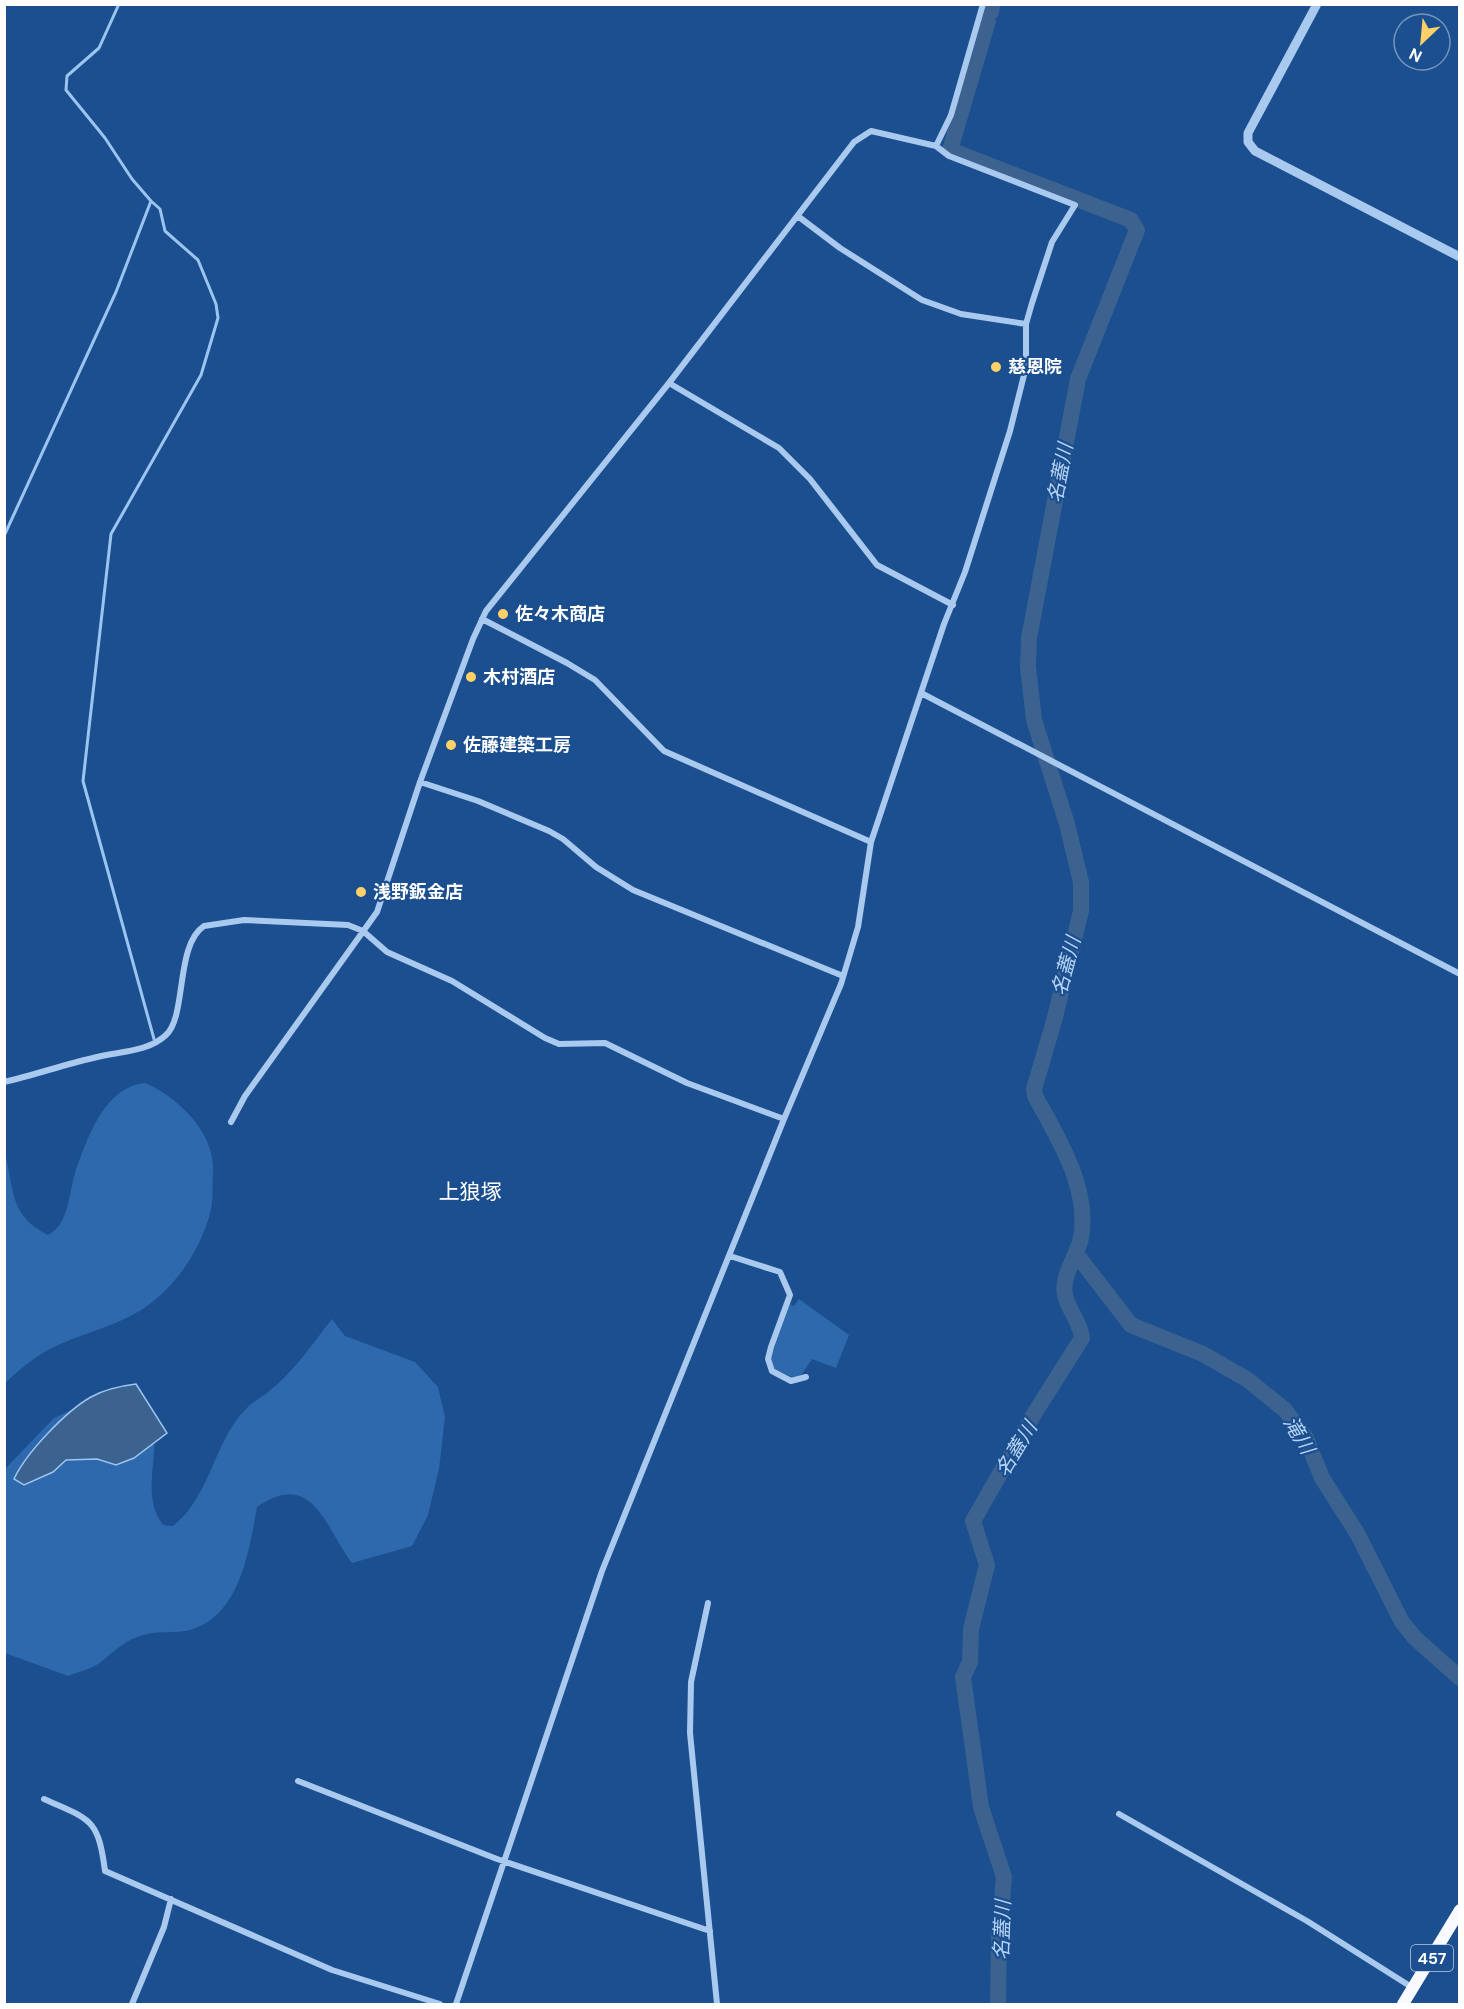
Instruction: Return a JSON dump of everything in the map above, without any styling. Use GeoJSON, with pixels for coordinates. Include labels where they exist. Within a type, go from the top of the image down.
{"type":"FeatureCollection","features":[{"type":"Feature","properties":{"kind":"highway","name":"457"},"geometry":{"type":"LineString","coordinates":[[1403,2004],[1460,1910]]}},
{"type":"Feature","properties":{"kind":"street"},"geometry":{"type":"LineString","coordinates":[[936,146],[951,116],[983,4]]}},
{"type":"Feature","properties":{"kind":"street"},"geometry":{"type":"LineString","coordinates":[[1317,4],[1248,133],[1248,142],[1255,151],[1460,258]]}},
{"type":"Feature","properties":{"kind":"street"},"geometry":{"type":"LineString","coordinates":[[231,1122],[251,1088],[377,912],[420,782],[482,619],[491,604],[669,383],[799,217],[854,142],[871,131],[936,146],[949,156],[1074,205],[1052,242],[1026,324],[1026,367],[1021,389],[923,694],[871,842],[858,927],[843,976],[602,1571],[456,2004]]}},
{"type":"Feature","properties":{"kind":"street"},"geometry":{"type":"LineString","coordinates":[[799,217],[840,248],[922,300],[961,314],[1026,324]]}},
{"type":"Feature","properties":{"kind":"street"},"geometry":{"type":"LineString","coordinates":[[669,383],[779,448],[810,478],[877,565],[952,605]]}},
{"type":"Feature","properties":{"kind":"street"},"geometry":{"type":"LineString","coordinates":[[482,619],[589,676],[664,751],[871,842]]}},
{"type":"Feature","properties":{"kind":"street"},"geometry":{"type":"LineString","coordinates":[[923,694],[1460,974]]}},
{"type":"Feature","properties":{"kind":"street"},"geometry":{"type":"LineString","coordinates":[[420,782],[478,801],[549,831],[633,890],[843,976]]}},
{"type":"Feature","properties":{"kind":"street"},"geometry":{"type":"LineString","coordinates":[[4,1082],[92,1058],[139,1049],[153,1045],[162,1038],[172,1026],[191,940],[204,926],[244,921],[307,922],[348,925],[363,931],[387,952],[452,981],[545,1038],[559,1044],[604,1043],[687,1083],[784,1119]]}},
{"type":"Feature","properties":{"kind":"street"},"geometry":{"type":"LineString","coordinates":[[730,1256],[780,1272],[790,1295],[768,1359],[772,1371],[791,1381],[806,1377]]}},
{"type":"Feature","properties":{"kind":"street"},"geometry":{"type":"LineString","coordinates":[[708,1603],[691,1682],[690,1733],[717,2004]]}},
{"type":"Feature","properties":{"kind":"street"},"geometry":{"type":"LineString","coordinates":[[298,1781],[506,1861],[710,1931]]}},
{"type":"Feature","properties":{"kind":"street"},"geometry":{"type":"LineString","coordinates":[[44,1799],[89,1820],[100,1839],[105,1871],[332,1970],[440,2004]]}},
{"type":"Feature","properties":{"kind":"street"},"geometry":{"type":"LineString","coordinates":[[1119,1814],[1307,1921],[1414,1988]]}},
{"type":"Feature","properties":{"kind":"street"},"geometry":{"type":"LineString","coordinates":[[132,2004],[164,1927],[171,1899]]}},
{"type":"Feature","properties":{"kind":"shaded area"},"geometry":{"type":"Polygon","coordinates":[[[145,1083],[170,1097],[182,1107],[201,1130],[208,1143],[213,1171],[211,1212],[198,1245],[182,1272],[149,1305],[117,1322],[49,1349],[29,1362],[5,1383],[5,1152],[20,1211],[36,1228],[48,1235],[55,1230],[64,1216],[75,1173],[85,1145],[99,1117],[118,1094],[145,1083]]]}},
{"type":"Feature","properties":{"kind":"shaded area"},"geometry":{"type":"Polygon","coordinates":[[[799,1299],[849,1335],[836,1368],[812,1359],[802,1374],[794,1378],[775,1369],[770,1360],[790,1304],[794,1306],[799,1299]]]}},
{"type":"Feature","properties":{"kind":"shaded area"},"geometry":{"type":"Polygon","coordinates":[[[332,1319],[345,1336],[415,1362],[438,1387],[445,1417],[439,1469],[428,1515],[412,1546],[352,1563],[325,1520],[305,1498],[292,1494],[276,1497],[257,1507],[250,1543],[239,1580],[231,1597],[207,1622],[190,1630],[152,1633],[134,1638],[98,1664],[68,1676],[5,1653],[4,1470],[54,1418],[98,1398],[140,1395],[150,1409],[154,1424],[152,1494],[155,1510],[163,1525],[173,1526],[186,1514],[196,1499],[235,1422],[248,1407],[286,1376],[332,1319]]]}},
{"type":"Feature","properties":{"kind":"shaded area"},"geometry":{"type":"Polygon","coordinates":[[[136,1384],[167,1433],[134,1458],[116,1465],[97,1459],[66,1460],[53,1472],[24,1485],[14,1479],[37,1445],[81,1403],[107,1390],[136,1384]]]}},
{"type":"Feature","properties":{"kind":"waterway"},"geometry":{"type":"LineString","coordinates":[[4,536],[116,292],[151,201],[66,90],[67,76],[99,48],[119,4]]}},
{"type":"Feature","properties":{"kind":"waterway","name":"名蓋川"},"geometry":{"type":"LineString","coordinates":[[991,12],[992,4]]}},
{"type":"Feature","properties":{"kind":"waterway","name":"名蓋川"},"geometry":{"type":"LineString","coordinates":[[988,21],[950,150],[1131,220],[1137,230],[1078,379],[1029,638],[1028,667],[1034,720],[1067,824],[1081,882],[1081,911],[1054,1021],[1034,1089],[1035,1096],[1070,1164],[1081,1201],[1083,1219],[1081,1238],[1067,1273],[1064,1288],[1082,1338],[1034,1414],[973,1521],[987,1565],[971,1629],[970,1662],[963,1677],[981,1807],[1004,1877],[999,1937],[998,2004]]}},
{"type":"Feature","properties":{"kind":"waterway"},"geometry":{"type":"LineString","coordinates":[[151,201],[160,209],[165,231],[198,260],[216,304],[218,318],[201,375],[111,534],[83,781],[154,1039]]}},
{"type":"Feature","properties":{"kind":"waterway","name":"滝川"},"geometry":{"type":"LineString","coordinates":[[1077,1255],[1131,1325],[1203,1354],[1248,1380],[1285,1410],[1306,1438],[1322,1478],[1357,1533],[1402,1622],[1415,1638],[1460,1678]]}},
{"type":"Feature","properties":{"kind":"place","name":"慈恩院"},"geometry":{"type":"Point","coordinates":[996,367]}},
{"type":"Feature","properties":{"kind":"place","name":"佐々木商店"},"geometry":{"type":"Point","coordinates":[503,614]}},
{"type":"Feature","properties":{"kind":"place","name":"木村酒店"},"geometry":{"type":"Point","coordinates":[471,677]}},
{"type":"Feature","properties":{"kind":"place","name":"佐藤建築工房"},"geometry":{"type":"Point","coordinates":[451,745]}},
{"type":"Feature","properties":{"kind":"place","name":"浅野鈑金店"},"geometry":{"type":"Point","coordinates":[361,892]}},
{"type":"Feature","properties":{"kind":"district","name":"上狼塚"},"geometry":{"type":"Point","coordinates":[470,1192]}}]}
